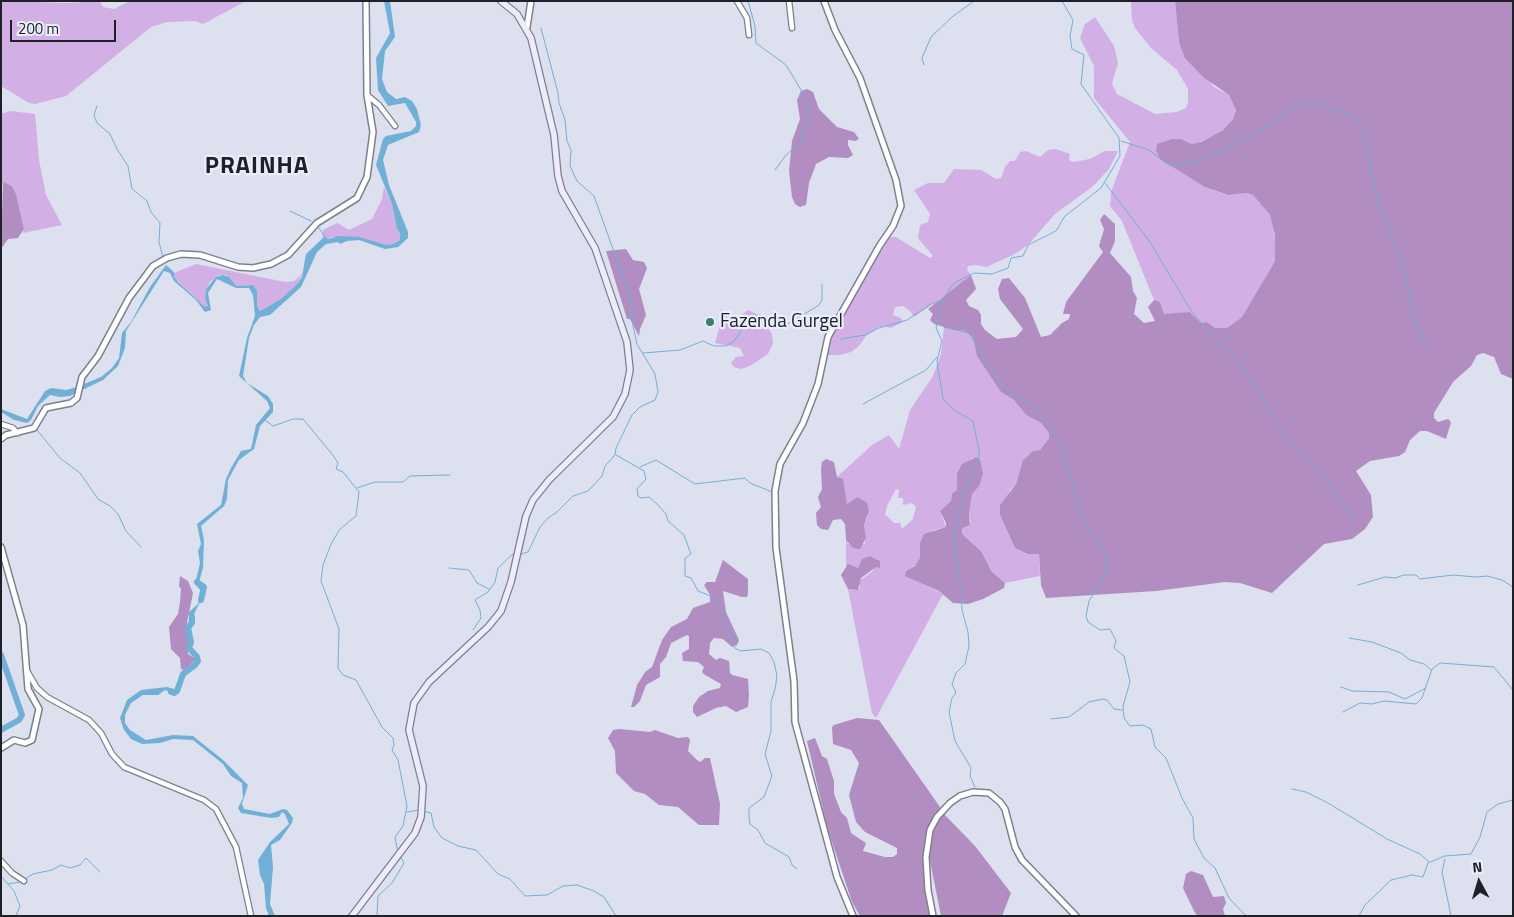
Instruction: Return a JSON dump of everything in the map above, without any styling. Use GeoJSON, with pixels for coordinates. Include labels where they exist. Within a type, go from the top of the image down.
{"type":"FeatureCollection","features":[{"type":"Feature","properties":{"kind":"main road"},"geometry":{"type":"LineString","coordinates":[[352,916],[415,833],[421,817],[423,786],[409,730],[414,703],[429,682],[488,627],[501,611],[511,582],[526,516],[533,500],[550,480],[609,422],[619,409],[628,383],[630,370],[627,342],[595,248],[562,191],[554,135],[540,81],[535,50],[527,27],[518,14],[501,1]]}},
{"type":"Feature","properties":{"kind":"street"},"geometry":{"type":"LineString","coordinates":[[1,439],[6,435],[34,428],[46,408],[71,403],[78,398],[80,392],[79,384],[98,356],[129,298],[153,266],[167,258],[181,254],[200,255],[238,267],[253,268],[271,264],[288,254],[317,223],[357,198],[367,177],[373,140],[367,95],[366,1]]}},
{"type":"Feature","properties":{"kind":"street"},"geometry":{"type":"LineString","coordinates":[[527,27],[531,1]]}},
{"type":"Feature","properties":{"kind":"street"},"geometry":{"type":"LineString","coordinates":[[736,1],[747,18],[749,35]]}},
{"type":"Feature","properties":{"kind":"street"},"geometry":{"type":"LineString","coordinates":[[789,1],[792,28]]}},
{"type":"Feature","properties":{"kind":"street"},"geometry":{"type":"LineString","coordinates":[[824,1],[835,30],[860,78],[896,180],[901,206],[893,226],[880,245],[828,337],[818,384],[803,423],[780,464],[775,491],[776,548],[794,681],[795,722],[836,877],[853,916]]}},
{"type":"Feature","properties":{"kind":"street"},"geometry":{"type":"LineString","coordinates":[[367,95],[379,105],[395,126]]}},
{"type":"Feature","properties":{"kind":"street"},"geometry":{"type":"LineString","coordinates":[[1,424],[17,432]]}},
{"type":"Feature","properties":{"kind":"street"},"geometry":{"type":"LineString","coordinates":[[1,547],[24,625],[28,691],[39,710],[34,737],[28,742],[14,740],[1,748]]}},
{"type":"Feature","properties":{"kind":"street"},"geometry":{"type":"LineString","coordinates":[[25,666],[36,688],[47,697],[89,720],[101,732],[112,754],[124,768],[168,787],[195,796],[216,809],[236,847],[251,916]]}},
{"type":"Feature","properties":{"kind":"street"},"geometry":{"type":"LineString","coordinates":[[933,916],[928,890],[926,857],[930,830],[936,817],[950,803],[960,796],[973,792],[989,793],[1000,802],[1005,809],[1015,847],[1022,860],[1076,916]]}},
{"type":"Feature","properties":{"kind":"street"},"geometry":{"type":"LineString","coordinates":[[1,861],[12,873],[24,881]]}},
{"type":"Feature","properties":{"kind":"shaded area"},"geometry":{"type":"Polygon","coordinates":[[[1,1],[68,3],[100,1],[103,7],[114,9],[130,1],[246,1],[203,24],[195,21],[167,22],[151,27],[66,96],[35,104],[29,103],[1,86],[1,1]]]}},
{"type":"Feature","properties":{"kind":"shaded area"},"geometry":{"type":"Polygon","coordinates":[[[1131,1],[1175,1],[1179,42],[1214,87],[1229,95],[1236,109],[1233,119],[1223,130],[1198,143],[1192,144],[1184,140],[1205,187],[1227,195],[1247,193],[1253,195],[1270,215],[1273,224],[1276,246],[1275,261],[1242,317],[1227,328],[1215,328],[1207,322],[1201,323],[1190,312],[1164,315],[1160,302],[1154,300],[1122,221],[1110,206],[1111,192],[1130,142],[1094,98],[1094,66],[1080,38],[1085,24],[1095,17],[1114,46],[1118,63],[1112,84],[1117,94],[1155,114],[1177,112],[1186,108],[1188,102],[1188,89],[1177,70],[1151,48],[1135,28],[1132,20],[1131,1]]]}},
{"type":"Feature","properties":{"kind":"shaded area"},"geometry":{"type":"Polygon","coordinates":[[[1175,1],[1513,1],[1513,379],[1501,374],[1494,357],[1483,353],[1477,355],[1471,366],[1453,382],[1434,413],[1434,418],[1438,422],[1448,419],[1451,422],[1446,439],[1427,431],[1420,431],[1410,440],[1405,452],[1399,456],[1370,461],[1356,471],[1371,495],[1373,517],[1365,529],[1352,539],[1324,544],[1272,593],[1240,583],[1225,582],[1156,591],[1046,598],[1041,585],[1039,554],[1027,554],[1015,548],[1000,515],[1000,505],[1016,484],[1023,460],[1033,451],[1040,450],[1049,438],[1049,433],[1041,423],[1026,415],[1014,400],[1001,392],[977,356],[973,337],[963,330],[954,330],[934,324],[930,320],[933,314],[928,309],[971,275],[976,289],[966,300],[969,306],[978,310],[981,315],[981,324],[985,330],[997,339],[1016,337],[1023,329],[1000,299],[998,289],[1002,279],[1009,278],[1025,298],[1041,337],[1050,335],[1069,319],[1070,314],[1063,314],[1066,302],[1103,252],[1099,246],[1104,229],[1100,220],[1104,214],[1115,224],[1115,241],[1110,253],[1131,277],[1133,291],[1137,298],[1134,314],[1144,323],[1155,321],[1148,307],[1154,300],[1160,302],[1164,314],[1190,312],[1201,323],[1207,322],[1215,328],[1227,328],[1242,317],[1275,261],[1275,235],[1270,215],[1253,195],[1247,193],[1228,195],[1205,187],[1160,159],[1156,150],[1157,144],[1172,139],[1181,139],[1192,144],[1201,142],[1223,130],[1233,119],[1236,110],[1229,95],[1203,77],[1185,58],[1179,42],[1175,1]]]}},
{"type":"Feature","properties":{"kind":"shaded area"},"geometry":{"type":"Polygon","coordinates":[[[807,89],[813,92],[819,109],[837,127],[854,132],[859,139],[855,141],[848,140],[848,145],[853,155],[848,158],[829,157],[816,164],[809,183],[806,205],[800,207],[795,204],[792,197],[789,171],[792,141],[800,119],[797,100],[801,91],[807,89]]]}},
{"type":"Feature","properties":{"kind":"shaded area"},"geometry":{"type":"Polygon","coordinates":[[[10,111],[35,114],[39,160],[46,195],[62,225],[23,233],[24,229],[16,194],[12,186],[1,183],[1,114],[10,111]]]}},
{"type":"Feature","properties":{"kind":"shaded area"},"geometry":{"type":"Polygon","coordinates":[[[1056,149],[1070,154],[1069,160],[1073,162],[1090,159],[1105,151],[1118,151],[1109,169],[1092,187],[1055,214],[1028,245],[1013,255],[986,267],[968,266],[967,270],[971,275],[958,287],[914,317],[903,306],[895,307],[893,315],[901,318],[903,322],[891,328],[884,326],[876,329],[866,336],[859,346],[851,352],[840,355],[828,355],[828,343],[834,326],[890,237],[896,237],[930,258],[933,256],[918,238],[920,225],[928,222],[930,214],[914,190],[928,183],[944,183],[954,169],[981,170],[996,179],[1001,178],[1005,167],[1010,161],[1015,161],[1020,152],[1026,151],[1040,157],[1048,150],[1056,149]]]}},
{"type":"Feature","properties":{"kind":"shaded area"},"geometry":{"type":"Polygon","coordinates":[[[3,182],[12,186],[16,194],[24,229],[18,238],[8,239],[1,249],[3,182]]]}},
{"type":"Feature","properties":{"kind":"shaded area"},"geometry":{"type":"Polygon","coordinates":[[[384,187],[392,204],[397,229],[400,233],[400,240],[386,245],[350,237],[332,237],[330,239],[324,237],[322,239],[323,230],[337,223],[349,230],[372,219],[382,199],[384,187]]]}},
{"type":"Feature","properties":{"kind":"shaded area"},"geometry":{"type":"Polygon","coordinates":[[[626,249],[633,260],[644,262],[647,268],[639,289],[646,315],[639,336],[630,319],[627,319],[606,251],[626,249]]]}},
{"type":"Feature","properties":{"kind":"shaded area"},"geometry":{"type":"Polygon","coordinates":[[[196,264],[285,282],[294,281],[303,273],[296,285],[281,299],[260,311],[257,306],[257,291],[253,285],[236,286],[226,275],[219,275],[210,282],[206,289],[205,299],[208,306],[205,308],[174,277],[174,273],[196,264]]]}},
{"type":"Feature","properties":{"kind":"shaded area"},"geometry":{"type":"Polygon","coordinates":[[[720,310],[727,313],[733,321],[748,310],[759,315],[772,334],[773,343],[768,354],[750,366],[741,369],[734,367],[731,363],[736,357],[744,356],[740,348],[715,343],[720,325],[720,310]]]}},
{"type":"Feature","properties":{"kind":"shaded area"},"geometry":{"type":"Polygon","coordinates":[[[944,327],[963,330],[973,337],[975,346],[1001,392],[1014,400],[1026,415],[1041,423],[1049,433],[1049,437],[1040,450],[1033,451],[1023,460],[1016,484],[1010,490],[1000,515],[1015,548],[1026,554],[1039,554],[1040,576],[1005,583],[992,572],[981,551],[963,535],[963,528],[970,525],[971,521],[969,513],[976,457],[972,458],[959,469],[957,473],[957,490],[953,494],[951,501],[940,511],[946,527],[933,530],[920,547],[921,557],[917,564],[906,571],[918,581],[943,594],[876,718],[872,713],[848,589],[860,588],[859,581],[872,572],[878,560],[873,557],[861,563],[858,568],[852,566],[846,569],[846,540],[848,544],[865,544],[864,527],[868,516],[851,503],[847,504],[837,477],[872,445],[889,435],[899,449],[910,410],[933,376],[941,354],[944,327]],[[896,489],[885,514],[894,523],[900,523],[902,529],[913,519],[916,507],[912,503],[903,505],[903,498],[898,498],[899,490],[896,489]]]}},
{"type":"Feature","properties":{"kind":"shaded area"},"geometry":{"type":"Polygon","coordinates":[[[976,457],[980,460],[983,474],[979,486],[972,494],[969,513],[970,525],[963,528],[962,531],[963,535],[981,551],[992,572],[1005,583],[1004,588],[983,599],[968,604],[953,603],[939,591],[905,576],[906,571],[915,566],[920,558],[920,543],[924,534],[946,527],[940,511],[951,501],[952,494],[957,490],[957,473],[962,464],[976,457]]]}},
{"type":"Feature","properties":{"kind":"shaded area"},"geometry":{"type":"Polygon","coordinates":[[[826,459],[834,462],[837,477],[843,479],[847,504],[858,497],[867,503],[869,510],[864,526],[866,538],[860,549],[853,548],[846,540],[845,524],[841,519],[833,520],[828,530],[821,529],[817,525],[816,513],[821,507],[818,497],[822,489],[821,468],[822,462],[826,459]]]}},
{"type":"Feature","properties":{"kind":"shaded area"},"geometry":{"type":"Polygon","coordinates":[[[870,556],[880,561],[880,568],[876,567],[861,578],[858,590],[848,589],[841,575],[848,564],[858,568],[862,559],[870,556]]]}},
{"type":"Feature","properties":{"kind":"shaded area"},"geometry":{"type":"Polygon","coordinates":[[[723,560],[748,579],[748,593],[747,597],[742,597],[723,591],[726,612],[739,640],[737,645],[732,647],[723,639],[714,638],[710,643],[709,654],[716,660],[720,658],[729,661],[730,673],[732,675],[748,679],[748,707],[736,712],[726,706],[716,708],[697,717],[693,712],[693,706],[699,697],[708,691],[720,688],[721,684],[705,675],[702,672],[704,667],[698,662],[683,661],[682,653],[689,649],[689,636],[687,635],[671,643],[666,657],[660,664],[660,677],[646,685],[640,701],[634,707],[631,707],[637,685],[645,672],[652,667],[662,640],[671,627],[687,619],[693,608],[710,602],[710,595],[704,585],[707,582],[715,582],[723,560]]]}},
{"type":"Feature","properties":{"kind":"shaded area"},"geometry":{"type":"Polygon","coordinates":[[[180,576],[188,581],[193,593],[186,628],[190,640],[188,654],[196,659],[185,670],[181,669],[180,658],[171,649],[169,627],[178,614],[181,589],[179,586],[180,576]]]}},
{"type":"Feature","properties":{"kind":"shaded area"},"geometry":{"type":"Polygon","coordinates":[[[857,718],[879,720],[940,807],[929,830],[925,851],[934,916],[860,916],[852,902],[827,827],[807,741],[815,738],[822,756],[827,759],[834,781],[834,794],[841,812],[847,818],[851,833],[866,843],[863,851],[885,857],[893,857],[897,854],[897,848],[865,832],[856,822],[849,795],[859,763],[851,750],[833,744],[832,727],[857,718]]]}},
{"type":"Feature","properties":{"kind":"shaded area"},"geometry":{"type":"Polygon","coordinates":[[[613,730],[650,732],[655,730],[678,738],[688,737],[690,740],[688,751],[697,760],[700,762],[705,758],[710,758],[720,804],[719,825],[699,825],[678,807],[659,805],[645,794],[634,791],[616,773],[615,751],[608,738],[613,730]]]}},
{"type":"Feature","properties":{"kind":"shaded area"},"geometry":{"type":"Polygon","coordinates":[[[942,812],[975,846],[1011,893],[1002,916],[941,916],[929,856],[932,833],[942,812]]]}},
{"type":"Feature","properties":{"kind":"shaded area"},"geometry":{"type":"Polygon","coordinates":[[[1191,871],[1203,875],[1213,897],[1224,896],[1226,903],[1223,909],[1225,916],[1198,916],[1195,913],[1183,888],[1186,874],[1191,871]]]}},
{"type":"Feature","properties":{"kind":"water"},"geometry":{"type":"Polygon","coordinates":[[[384,1],[390,1],[395,37],[385,51],[382,79],[387,92],[396,99],[405,97],[412,101],[417,109],[421,125],[419,132],[388,145],[383,160],[389,185],[408,232],[408,238],[398,247],[385,249],[359,240],[340,244],[338,242],[326,244],[317,252],[301,287],[270,315],[260,317],[254,325],[249,338],[243,376],[247,383],[268,396],[273,404],[273,412],[260,426],[254,449],[239,460],[228,480],[227,499],[224,506],[201,526],[204,540],[203,568],[199,582],[203,586],[204,594],[194,614],[195,623],[192,627],[188,613],[198,604],[201,591],[195,584],[200,563],[198,551],[201,544],[197,524],[221,505],[226,479],[231,468],[241,451],[251,449],[256,425],[270,408],[267,401],[239,376],[247,338],[255,316],[253,295],[249,288],[236,288],[217,279],[208,293],[211,310],[205,312],[196,300],[174,281],[170,273],[164,271],[126,331],[125,348],[118,366],[103,380],[70,396],[50,395],[38,406],[31,420],[27,423],[14,420],[1,412],[1,409],[27,419],[45,391],[51,388],[66,390],[77,387],[101,377],[112,368],[119,358],[122,333],[131,322],[150,287],[166,265],[174,272],[174,277],[178,282],[205,307],[208,306],[205,299],[206,289],[216,277],[223,275],[229,277],[236,286],[253,285],[257,291],[257,306],[260,311],[281,299],[296,285],[302,277],[306,254],[324,237],[329,239],[338,236],[359,237],[386,245],[400,240],[400,233],[397,229],[392,204],[376,165],[383,139],[386,136],[411,131],[416,126],[416,122],[405,103],[388,106],[378,90],[376,58],[390,33],[384,1]]]}},
{"type":"Feature","properties":{"kind":"water"},"geometry":{"type":"Polygon","coordinates":[[[167,687],[174,689],[177,693],[173,694],[165,690],[158,695],[143,695],[131,703],[125,715],[125,723],[130,730],[146,740],[173,735],[193,736],[223,760],[248,785],[242,804],[244,809],[270,814],[283,809],[287,810],[293,818],[292,823],[280,840],[271,845],[273,867],[270,904],[275,916],[269,916],[266,908],[264,884],[260,875],[258,860],[270,842],[289,824],[285,814],[282,812],[279,817],[271,818],[241,813],[238,808],[243,798],[242,783],[231,776],[223,764],[193,740],[173,739],[160,743],[142,744],[131,739],[124,730],[120,718],[127,700],[141,690],[167,687]]]}},
{"type":"Feature","properties":{"kind":"waterway"},"geometry":{"type":"LineString","coordinates":[[748,1],[755,26],[756,43],[786,65],[801,90],[809,111],[801,142],[786,155],[775,170]]}},
{"type":"Feature","properties":{"kind":"waterway"},"geometry":{"type":"LineString","coordinates":[[924,65],[922,58],[931,37],[952,17],[974,1]]}},
{"type":"Feature","properties":{"kind":"waterway"},"geometry":{"type":"LineString","coordinates":[[975,787],[970,776],[971,768],[955,741],[949,712],[952,698],[956,693],[952,684],[956,673],[965,664],[969,646],[968,632],[962,610],[961,587],[955,550],[955,529],[963,495],[979,460],[979,450],[973,421],[954,410],[943,399],[937,361],[942,341],[936,328],[943,299],[954,283],[974,273],[992,274],[1008,268],[1011,258],[1023,256],[1028,245],[1056,231],[1065,216],[1101,188],[1120,156],[1119,138],[1081,84],[1084,55],[1072,49],[1070,36],[1073,20],[1062,1]]}},
{"type":"Feature","properties":{"kind":"waterway"},"geometry":{"type":"LineString","coordinates":[[521,554],[528,552],[540,527],[548,518],[573,496],[588,491],[602,476],[605,466],[615,455],[616,448],[632,415],[640,407],[655,400],[658,392],[655,374],[637,344],[629,294],[594,196],[577,181],[570,166],[571,150],[567,141],[565,120],[559,103],[541,28]]}},
{"type":"Feature","properties":{"kind":"waterway"},"geometry":{"type":"LineString","coordinates":[[1121,141],[1149,150],[1169,165],[1177,165],[1202,159],[1234,145],[1260,131],[1300,103],[1317,104],[1354,116],[1363,130],[1377,198],[1403,265],[1414,320],[1426,345]]}},
{"type":"Feature","properties":{"kind":"waterway"},"geometry":{"type":"LineString","coordinates":[[97,106],[94,115],[97,123],[110,134],[128,166],[132,189],[147,201],[151,212],[160,223],[159,242],[163,257]]}},
{"type":"Feature","properties":{"kind":"waterway"},"geometry":{"type":"LineString","coordinates":[[1105,183],[1148,239],[1190,309],[1213,337],[1241,364],[1285,436],[1331,485],[1353,521]]}},
{"type":"Feature","properties":{"kind":"waterway"},"geometry":{"type":"LineString","coordinates":[[290,211],[311,221]]}},
{"type":"Feature","properties":{"kind":"waterway"},"geometry":{"type":"LineString","coordinates":[[318,227],[326,238]]}},
{"type":"Feature","properties":{"kind":"waterway"},"geometry":{"type":"LineString","coordinates":[[643,353],[680,350],[703,341],[714,346],[726,346],[734,341],[749,320],[758,315],[765,316],[777,326],[783,327],[819,305],[822,300],[822,284]]}},
{"type":"Feature","properties":{"kind":"waterway"},"geometry":{"type":"LineString","coordinates":[[841,339],[865,335],[879,328],[907,320],[931,304],[942,300]]}},
{"type":"Feature","properties":{"kind":"waterway"},"geometry":{"type":"LineString","coordinates":[[940,324],[944,327],[969,333],[1000,384],[1014,396],[1036,408],[1053,431],[1062,449],[1085,527],[1101,545],[1107,558],[1105,575],[1089,601],[1086,616],[1088,622],[1100,630],[1110,629],[1116,641],[1114,648],[1124,656],[1130,682],[1123,706],[1124,718],[1130,726],[1143,725],[1151,729],[1155,747],[1166,758],[1182,798],[1193,818],[1194,839],[1204,858],[1215,868],[1229,898],[1246,916]]}},
{"type":"Feature","properties":{"kind":"waterway"},"geometry":{"type":"LineString","coordinates":[[863,404],[926,370],[937,357]]}},
{"type":"Feature","properties":{"kind":"waterway"},"geometry":{"type":"LineString","coordinates":[[265,420],[273,426],[293,419],[303,419],[338,463],[336,469],[343,472],[359,492],[356,516],[340,529],[331,544],[323,565],[321,581],[339,629],[338,668],[343,675],[356,680],[382,727],[393,738],[394,745],[392,750],[398,760],[407,806],[403,826],[395,837],[398,853]]}},
{"type":"Feature","properties":{"kind":"waterway"},"geometry":{"type":"LineString","coordinates":[[37,430],[60,458],[80,473],[98,499],[110,506],[118,514],[126,531],[141,547]]}},
{"type":"Feature","properties":{"kind":"waterway"},"geometry":{"type":"LineString","coordinates":[[616,455],[644,471],[646,479],[637,489],[638,496],[641,498],[649,497],[666,514],[668,521],[684,535],[691,554],[685,558],[685,576],[691,578],[698,591],[713,597],[735,648],[740,651],[761,649],[769,653],[774,662],[777,676],[771,702],[771,731],[765,754],[772,776],[764,797],[749,808],[749,818],[750,824],[758,830],[765,843],[789,857],[792,865],[797,869]]}},
{"type":"Feature","properties":{"kind":"waterway"},"geometry":{"type":"LineString","coordinates":[[640,467],[656,460],[695,484],[745,478],[750,483],[772,492]]}},
{"type":"Feature","properties":{"kind":"waterway"},"geometry":{"type":"LineString","coordinates":[[357,488],[375,482],[403,482],[410,476],[450,475]]}},
{"type":"Feature","properties":{"kind":"waterway"},"geometry":{"type":"LineString","coordinates":[[473,630],[481,618],[480,610],[475,600],[488,592],[495,582],[498,568],[514,553]]}},
{"type":"Feature","properties":{"kind":"waterway"},"geometry":{"type":"LineString","coordinates":[[449,568],[469,570],[477,583],[489,589]]}},
{"type":"Feature","properties":{"kind":"waterway"},"geometry":{"type":"LineString","coordinates":[[1358,585],[1385,577],[1396,578],[1403,575],[1416,575],[1420,579],[1453,575],[1487,576],[1502,580],[1513,587]]}},
{"type":"Feature","properties":{"kind":"waterway"},"geometry":{"type":"LineString","coordinates":[[197,582],[204,587],[201,600]]}},
{"type":"Feature","properties":{"kind":"waterway"},"geometry":{"type":"LineString","coordinates":[[171,692],[177,691],[183,674],[198,661],[189,648],[191,642],[188,628],[192,622],[192,617]]}},
{"type":"Feature","properties":{"kind":"waterway"},"geometry":{"type":"LineString","coordinates":[[1349,638],[1372,642],[1401,653],[1410,660],[1424,664],[1431,670]]}},
{"type":"Feature","properties":{"kind":"waterway"},"geometry":{"type":"LineString","coordinates":[[1,655],[22,715],[19,720],[1,730]]}},
{"type":"Feature","properties":{"kind":"waterway"},"geometry":{"type":"LineString","coordinates":[[1343,712],[1360,703],[1372,704],[1384,701],[1416,704],[1422,698],[1432,669],[1440,663],[1494,667],[1513,690]]}},
{"type":"Feature","properties":{"kind":"waterway"},"geometry":{"type":"LineString","coordinates":[[1341,687],[1352,691],[1389,692],[1405,699],[1426,688]]}},
{"type":"Feature","properties":{"kind":"waterway"},"geometry":{"type":"LineString","coordinates":[[1051,719],[1069,717],[1089,702],[1103,699],[1107,700],[1114,709],[1122,710]]}},
{"type":"Feature","properties":{"kind":"waterway"},"geometry":{"type":"LineString","coordinates":[[1292,789],[1306,792],[1328,803],[1387,839],[1420,854],[1429,862]]}},
{"type":"Feature","properties":{"kind":"waterway"},"geometry":{"type":"LineString","coordinates":[[1359,916],[1365,905],[1391,880],[1412,875],[1423,877],[1428,863],[1445,856],[1471,854],[1480,837],[1487,812],[1498,804],[1513,800]]}},
{"type":"Feature","properties":{"kind":"waterway"},"geometry":{"type":"LineString","coordinates":[[407,812],[419,810]]}},
{"type":"Feature","properties":{"kind":"waterway"},"geometry":{"type":"LineString","coordinates":[[423,811],[431,813],[434,827],[442,838],[458,846],[476,850],[498,874],[510,879],[525,896],[547,895],[563,886],[577,885],[604,897],[616,916]]}},
{"type":"Feature","properties":{"kind":"waterway"},"geometry":{"type":"LineString","coordinates":[[377,916],[378,896],[392,883],[404,863],[400,856]]}},
{"type":"Feature","properties":{"kind":"waterway"},"geometry":{"type":"LineString","coordinates":[[8,884],[20,882],[33,874],[52,870],[61,865],[70,868],[80,865],[86,858],[100,872]]}},
{"type":"Feature","properties":{"kind":"waterway"},"geometry":{"type":"LineString","coordinates":[[1445,859],[1442,872],[1451,916]]}},
{"type":"Feature","properties":{"kind":"waterway"},"geometry":{"type":"LineString","coordinates":[[1,876],[14,891],[20,906],[16,916]]}},
{"type":"Feature","properties":{"kind":"place","name":"Fazenda Gurgel"},"geometry":{"type":"Point","coordinates":[710,322]}},
{"type":"Feature","properties":{"kind":"district","name":"PRAINHA"},"geometry":{"type":"Point","coordinates":[257,167]}}]}
